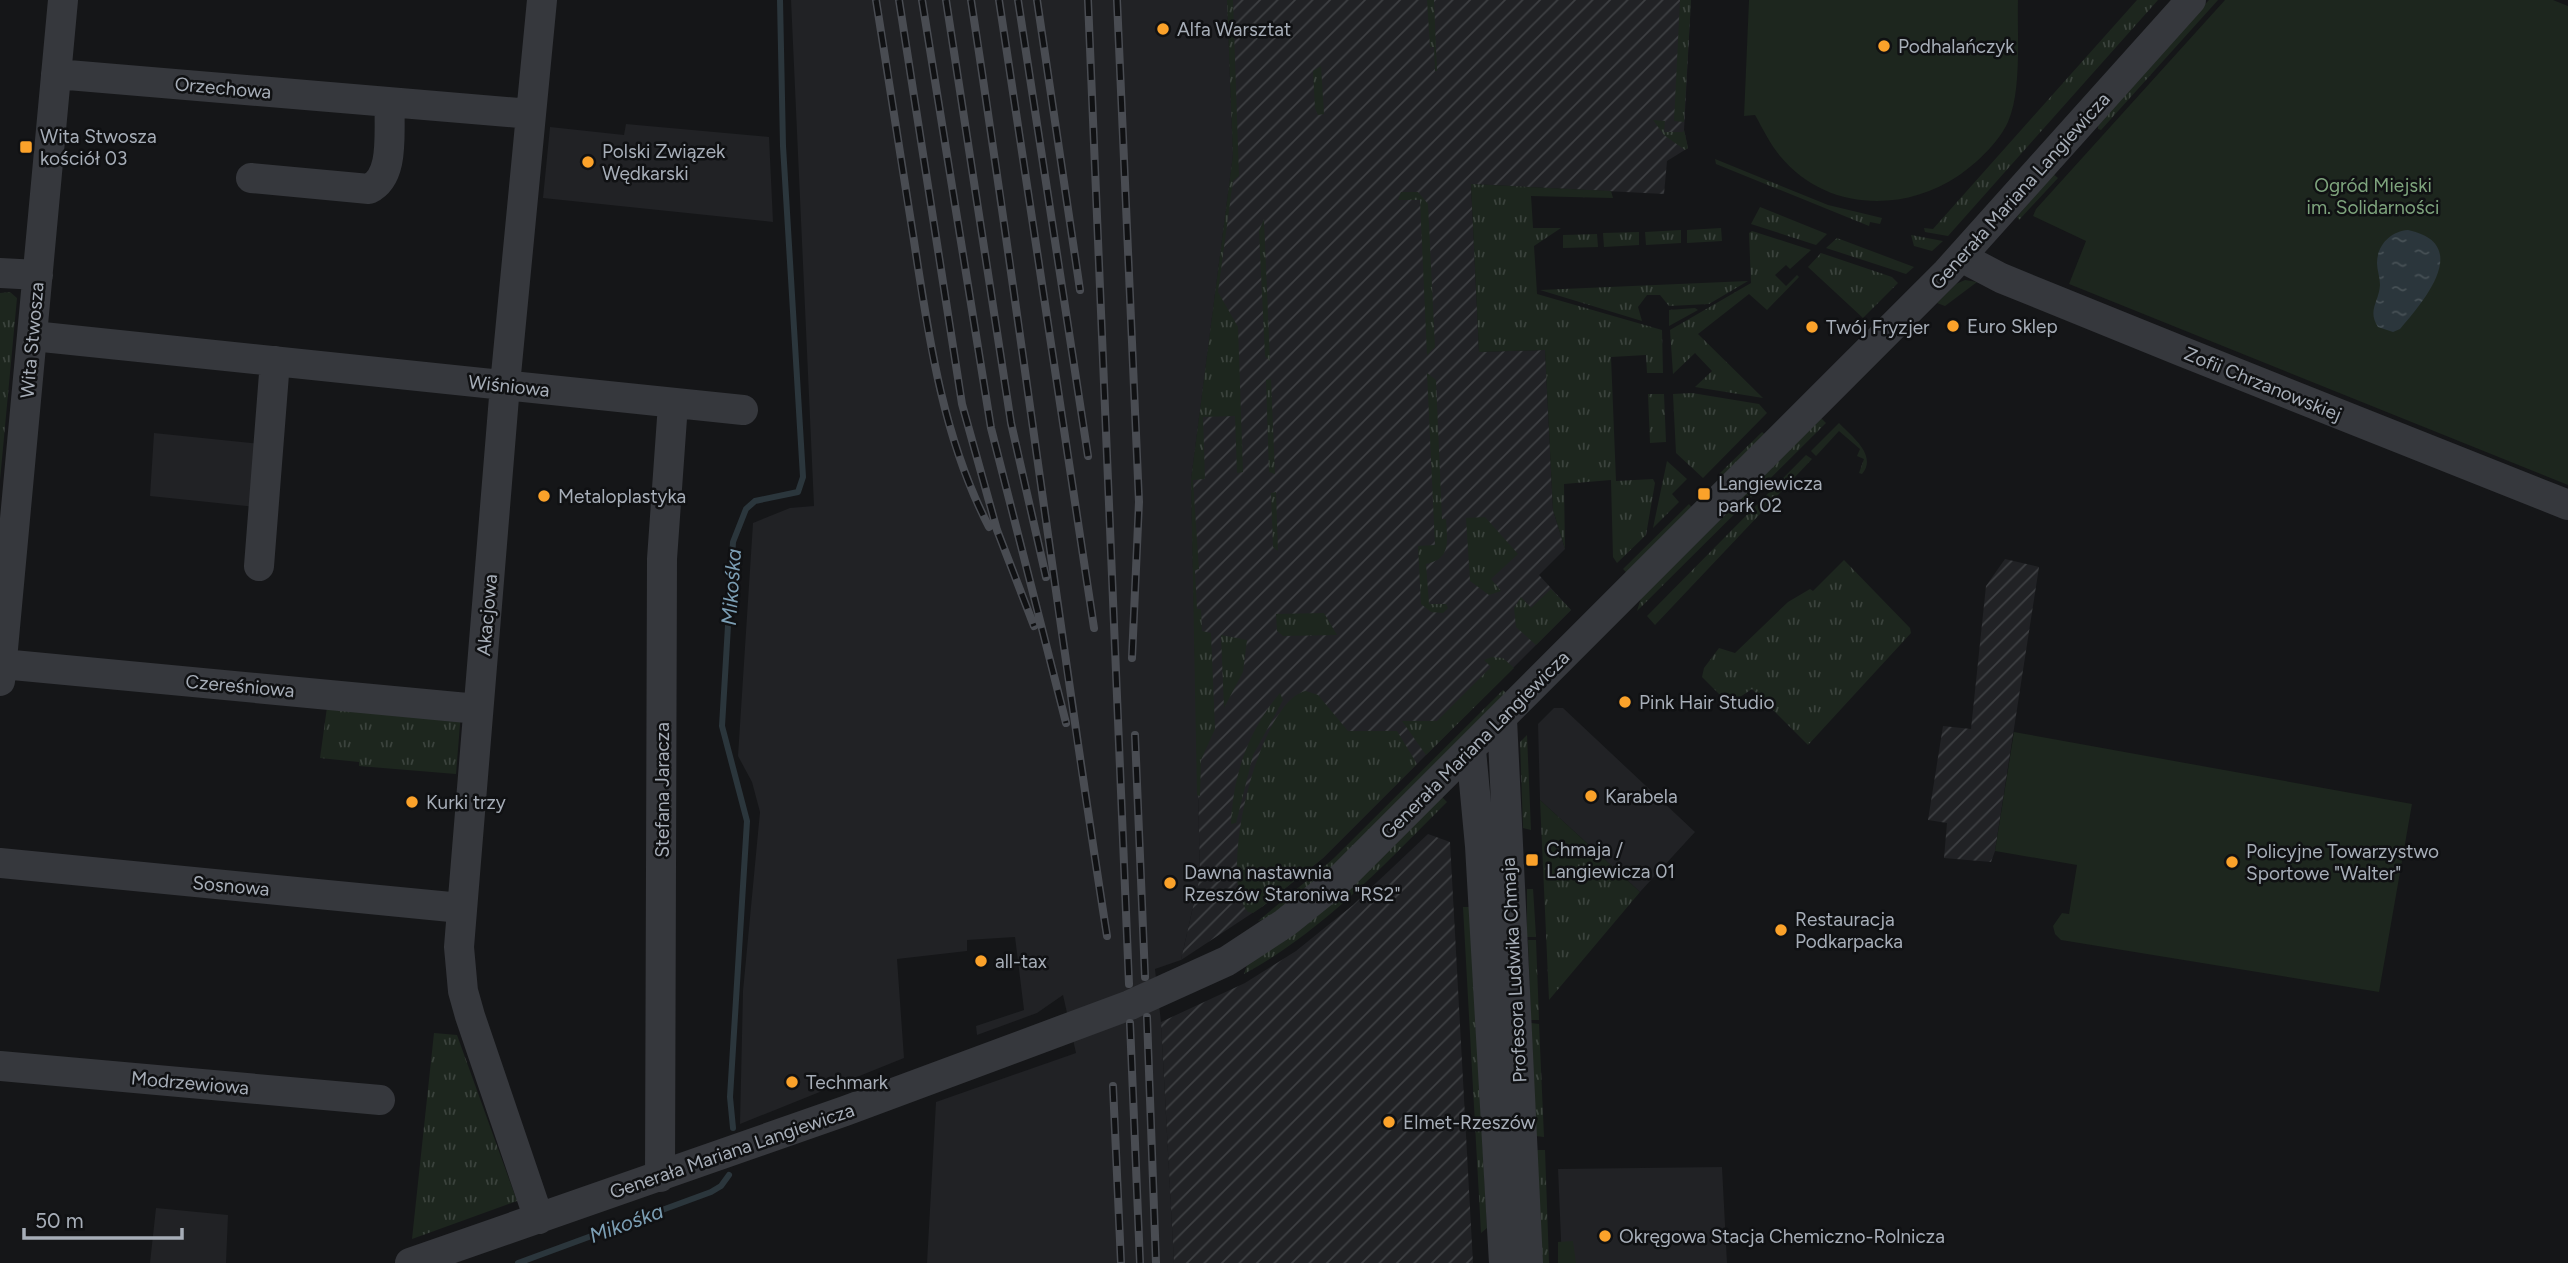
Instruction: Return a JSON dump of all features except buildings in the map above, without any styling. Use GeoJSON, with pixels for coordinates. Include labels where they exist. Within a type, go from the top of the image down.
{"type":"FeatureCollection","features":[{"type":"Feature","properties":{"kind":"street","name":"Wita Stwosza"},"geometry":{"type":"LineString","coordinates":[[1,672],[64,0]]}},
{"type":"Feature","properties":{"kind":"street","name":"Akacjowa"},"geometry":{"type":"LineString","coordinates":[[539,1219],[463,992],[459,947],[505,385],[542,0]]}},
{"type":"Feature","properties":{"kind":"street","name":"Generała Mariana Langiewicza"},"geometry":{"type":"LineString","coordinates":[[411,1263],[440,1258],[539,1219],[1018,1049],[1227,961],[1285,923],[1341,878],[1471,750],[1961,257],[2191,0]]}},
{"type":"Feature","properties":{"kind":"street","name":"Orzechowa"},"geometry":{"type":"LineString","coordinates":[[56,74],[531,114]]}},
{"type":"Feature","properties":{"kind":"street"},"geometry":{"type":"LineString","coordinates":[[251,178],[369,189],[380,183],[386,173],[390,103]]}},
{"type":"Feature","properties":{"kind":"street","name":"Zofii Chrzanowskiej"},"geometry":{"type":"LineString","coordinates":[[1961,257],[2001,278],[2181,352],[2568,505]]}},
{"type":"Feature","properties":{"kind":"street"},"geometry":{"type":"LineString","coordinates":[[0,272],[38,275]]}},
{"type":"Feature","properties":{"kind":"street","name":"Wiśniowa"},"geometry":{"type":"LineString","coordinates":[[33,336],[743,410]]}},
{"type":"Feature","properties":{"kind":"street"},"geometry":{"type":"LineString","coordinates":[[259,566],[275,362]]}},
{"type":"Feature","properties":{"kind":"street","name":"Stefana Jaracza"},"geometry":{"type":"LineString","coordinates":[[660,1177],[662,559],[673,404]]}},
{"type":"Feature","properties":{"kind":"street","name":"Czereśniowa"},"geometry":{"type":"LineString","coordinates":[[1,672],[478,709]]}},
{"type":"Feature","properties":{"kind":"street","name":"Profesora Ludwika Chmaja"},"geometry":{"type":"LineString","coordinates":[[1502,719],[1528,1263]]}},
{"type":"Feature","properties":{"kind":"street","name":"Profesora Ludwika Chmaja"},"geometry":{"type":"LineString","coordinates":[[1471,750],[1480,846],[1504,1263]]}},
{"type":"Feature","properties":{"kind":"street","name":"Sosnowa"},"geometry":{"type":"LineString","coordinates":[[0,863],[461,908]]}},
{"type":"Feature","properties":{"kind":"street","name":"Modrzewiowa"},"geometry":{"type":"LineString","coordinates":[[0,1066],[380,1100]]}},
{"type":"Feature","properties":{"kind":"shaded area"},"geometry":{"type":"Polygon","coordinates":[[[791,0],[1227,0],[1233,155],[1191,480],[1200,876],[1181,960],[1155,969],[1161,1022],[1174,1263],[927,1263],[936,1102],[1076,1053],[1063,995],[1037,1013],[977,1035],[976,1026],[1024,1010],[1015,937],[967,940],[967,951],[897,959],[904,1058],[740,1124],[743,991],[760,812],[752,782],[738,756],[753,523],[790,508],[814,506],[791,0]]]}},
{"type":"Feature","properties":{"kind":"shaded area"},"geometry":{"type":"Polygon","coordinates":[[[1227,0],[1691,0],[1684,130],[1688,148],[1667,161],[1664,194],[1471,184],[1479,352],[1545,350],[1553,510],[1565,549],[1539,575],[1571,610],[1323,858],[1263,906],[1181,960],[1200,876],[1191,480],[1233,155],[1227,0]]]}},
{"type":"Feature","properties":{"kind":"shaded area"},"geometry":{"type":"Polygon","coordinates":[[[626,124],[769,137],[773,222],[543,198],[550,127],[624,135],[626,124]]]}},
{"type":"Feature","properties":{"kind":"shaded area"},"geometry":{"type":"Polygon","coordinates":[[[154,433],[261,444],[256,507],[150,496],[154,433]]]}},
{"type":"Feature","properties":{"kind":"shaded area"},"geometry":{"type":"Polygon","coordinates":[[[2005,559],[2039,567],[1995,851],[1991,862],[1944,858],[1947,823],[1928,820],[1943,726],[1971,729],[1986,586],[2005,559]]]}},
{"type":"Feature","properties":{"kind":"shaded area"},"geometry":{"type":"Polygon","coordinates":[[[1554,708],[1563,708],[1695,832],[1640,892],[1540,800],[1538,724],[1554,708]]]}},
{"type":"Feature","properties":{"kind":"shaded area"},"geometry":{"type":"Polygon","coordinates":[[[1428,834],[1450,842],[1473,1263],[1174,1263],[1161,1022],[1245,983],[1296,951],[1353,905],[1428,834]]]}},
{"type":"Feature","properties":{"kind":"shaded area"},"geometry":{"type":"Polygon","coordinates":[[[1722,1167],[1727,1263],[1562,1263],[1558,1169],[1722,1167]]]}},
{"type":"Feature","properties":{"kind":"shaded area"},"geometry":{"type":"Polygon","coordinates":[[[156,1208],[228,1215],[226,1263],[150,1263],[156,1208]]]}},
{"type":"Feature","properties":{"kind":"green space"},"geometry":{"type":"Polygon","coordinates":[[[1227,0],[1233,0],[1239,176],[1233,181],[1218,292],[1238,327],[1243,472],[1237,473],[1235,416],[1203,417],[1205,479],[1193,480],[1199,569],[1195,570],[1197,609],[1201,609],[1202,631],[1211,633],[1215,729],[1201,760],[1200,796],[1197,795],[1191,480],[1233,155],[1227,0]]]}},
{"type":"Feature","properties":{"kind":"green space"},"geometry":{"type":"Polygon","coordinates":[[[1427,0],[1434,0],[1437,71],[1434,47],[1430,47],[1427,0]]]}},
{"type":"Feature","properties":{"kind":"green space"},"geometry":{"type":"Polygon","coordinates":[[[1680,0],[1691,0],[1684,122],[1674,121],[1680,0]]]}},
{"type":"Feature","properties":{"kind":"green space","name":"Podhalańczyk"},"geometry":{"type":"Polygon","coordinates":[[[1749,0],[2018,0],[2017,79],[2008,122],[1993,145],[1979,159],[1958,176],[1936,188],[1913,196],[1865,200],[1819,188],[1798,174],[1780,156],[1755,115],[1744,116],[1749,0]]]}},
{"type":"Feature","properties":{"kind":"green space"},"geometry":{"type":"Polygon","coordinates":[[[2137,0],[2158,0],[1948,236],[1925,232],[1924,228],[1933,229],[2137,0]]]}},
{"type":"Feature","properties":{"kind":"green space"},"geometry":{"type":"Polygon","coordinates":[[[2209,0],[2218,0],[2101,130],[2098,129],[2098,124],[2209,0]]]}},
{"type":"Feature","properties":{"kind":"green space","name":"Ogród Miejski im. Solidarności"},"geometry":{"type":"Polygon","coordinates":[[[2225,0],[2553,0],[2568,6],[2568,485],[2069,284],[2086,241],[2033,216],[2036,209],[2225,0]]]}},
{"type":"Feature","properties":{"kind":"green space"},"geometry":{"type":"Polygon","coordinates":[[[1321,66],[1324,114],[1318,115],[1315,108],[1313,71],[1321,66]]]}},
{"type":"Feature","properties":{"kind":"green space"},"geometry":{"type":"Polygon","coordinates":[[[1653,120],[1665,121],[1664,132],[1684,130],[1688,148],[1685,150],[1664,135],[1653,120]]]}},
{"type":"Feature","properties":{"kind":"green space"},"geometry":{"type":"Polygon","coordinates":[[[1715,159],[1828,205],[1882,218],[1880,224],[1870,222],[1869,226],[1716,164],[1715,159]]]}},
{"type":"Feature","properties":{"kind":"green space"},"geometry":{"type":"Polygon","coordinates":[[[2053,174],[2058,178],[2019,220],[2017,217],[2053,174]]]}},
{"type":"Feature","properties":{"kind":"green space"},"geometry":{"type":"Polygon","coordinates":[[[1471,184],[1611,191],[1613,198],[1531,196],[1533,228],[1561,228],[1534,246],[1537,294],[1662,330],[1663,373],[1647,373],[1646,355],[1611,357],[1616,481],[1653,479],[1655,483],[1646,535],[1617,563],[1613,557],[1611,480],[1564,484],[1565,549],[1553,510],[1545,350],[1479,352],[1471,184]]]}},
{"type":"Feature","properties":{"kind":"green space"},"geometry":{"type":"Polygon","coordinates":[[[1401,192],[1418,192],[1428,204],[1435,347],[1427,355],[1420,200],[1398,200],[1401,192]]]}},
{"type":"Feature","properties":{"kind":"green space"},"geometry":{"type":"Polygon","coordinates":[[[1760,207],[1827,234],[1816,245],[1751,224],[1760,207]]]}},
{"type":"Feature","properties":{"kind":"green space"},"geometry":{"type":"Polygon","coordinates":[[[1264,219],[1270,361],[1265,356],[1259,231],[1264,219]]]}},
{"type":"Feature","properties":{"kind":"green space"},"geometry":{"type":"Polygon","coordinates":[[[1721,228],[1722,241],[1687,243],[1687,230],[1721,228]]]}},
{"type":"Feature","properties":{"kind":"green space"},"geometry":{"type":"Polygon","coordinates":[[[1681,230],[1681,243],[1646,245],[1645,232],[1681,230]]]}},
{"type":"Feature","properties":{"kind":"green space"},"geometry":{"type":"Polygon","coordinates":[[[1752,231],[1811,250],[1790,269],[1786,265],[1775,275],[1786,286],[1797,275],[1799,277],[1767,310],[1749,294],[1698,334],[1763,398],[1695,387],[1712,371],[1695,353],[1673,374],[1670,330],[1751,283],[1749,233],[1752,231]]]}},
{"type":"Feature","properties":{"kind":"green space"},"geometry":{"type":"Polygon","coordinates":[[[1639,232],[1639,245],[1604,247],[1603,233],[1639,232]]]}},
{"type":"Feature","properties":{"kind":"green space"},"geometry":{"type":"Polygon","coordinates":[[[1597,234],[1598,247],[1563,248],[1563,235],[1597,234]]]}},
{"type":"Feature","properties":{"kind":"green space"},"geometry":{"type":"Polygon","coordinates":[[[1911,235],[1943,241],[1932,251],[1914,246],[1911,235]]]}},
{"type":"Feature","properties":{"kind":"green space"},"geometry":{"type":"Polygon","coordinates":[[[1837,238],[1914,267],[1906,274],[1826,248],[1837,238]]]}},
{"type":"Feature","properties":{"kind":"green space"},"geometry":{"type":"Polygon","coordinates":[[[1821,253],[1892,277],[1898,283],[1863,318],[1808,267],[1821,253]]]}},
{"type":"Feature","properties":{"kind":"green space"},"geometry":{"type":"Polygon","coordinates":[[[1965,280],[1977,282],[1945,306],[1937,303],[1956,284],[1965,280]]]}},
{"type":"Feature","properties":{"kind":"green space"},"geometry":{"type":"Polygon","coordinates":[[[1748,281],[1709,304],[1669,306],[1660,295],[1647,295],[1638,307],[1642,321],[1540,290],[1748,281]]]}},
{"type":"Feature","properties":{"kind":"green space"},"geometry":{"type":"Polygon","coordinates":[[[10,292],[17,298],[0,480],[0,293],[10,292]]]}},
{"type":"Feature","properties":{"kind":"green space"},"geometry":{"type":"Polygon","coordinates":[[[1669,310],[1698,310],[1669,326],[1669,310]]]}},
{"type":"Feature","properties":{"kind":"green space"},"geometry":{"type":"Polygon","coordinates":[[[1427,373],[1436,380],[1442,519],[1446,519],[1447,541],[1440,558],[1426,564],[1429,604],[1446,604],[1448,608],[1443,613],[1431,612],[1421,604],[1418,546],[1435,545],[1427,373]]]}},
{"type":"Feature","properties":{"kind":"green space"},"geometry":{"type":"Polygon","coordinates":[[[1271,379],[1275,474],[1269,472],[1266,380],[1271,379]]]}},
{"type":"Feature","properties":{"kind":"green space"},"geometry":{"type":"Polygon","coordinates":[[[1692,393],[1759,404],[1767,413],[1703,478],[1676,453],[1673,394],[1692,393]]]}},
{"type":"Feature","properties":{"kind":"green space"},"geometry":{"type":"Polygon","coordinates":[[[1648,394],[1664,394],[1666,442],[1650,443],[1648,394]]]}},
{"type":"Feature","properties":{"kind":"green space"},"geometry":{"type":"Polygon","coordinates":[[[1821,418],[1826,423],[1637,611],[1641,598],[1821,418]]]}},
{"type":"Feature","properties":{"kind":"green space"},"geometry":{"type":"Polygon","coordinates":[[[1839,423],[1865,453],[1866,467],[1862,474],[1859,473],[1864,459],[1857,456],[1860,449],[1839,431],[1816,456],[1811,451],[1839,423]]]}},
{"type":"Feature","properties":{"kind":"green space"},"geometry":{"type":"Polygon","coordinates":[[[1762,432],[1767,436],[1724,478],[1719,474],[1762,432]]]}},
{"type":"Feature","properties":{"kind":"green space"},"geometry":{"type":"Polygon","coordinates":[[[1806,455],[1812,459],[1655,625],[1647,616],[1806,455]]]}},
{"type":"Feature","properties":{"kind":"green space"},"geometry":{"type":"Polygon","coordinates":[[[1667,461],[1687,479],[1672,494],[1679,502],[1653,528],[1667,461]]]}},
{"type":"Feature","properties":{"kind":"green space"},"geometry":{"type":"Polygon","coordinates":[[[1276,492],[1278,551],[1273,547],[1271,493],[1276,492]]]}},
{"type":"Feature","properties":{"kind":"green space"},"geometry":{"type":"Polygon","coordinates":[[[1689,504],[1693,509],[1628,574],[1623,569],[1689,504]]]}},
{"type":"Feature","properties":{"kind":"green space"},"geometry":{"type":"Polygon","coordinates":[[[1485,517],[1518,554],[1491,579],[1501,591],[1489,595],[1470,581],[1466,518],[1485,517]]]}},
{"type":"Feature","properties":{"kind":"green space"},"geometry":{"type":"Polygon","coordinates":[[[1844,560],[1910,628],[1911,633],[1808,745],[1752,689],[1734,701],[1724,699],[1702,677],[1704,668],[1719,648],[1735,653],[1788,602],[1810,589],[1813,591],[1844,560]]]}},
{"type":"Feature","properties":{"kind":"green space"},"geometry":{"type":"Polygon","coordinates":[[[1551,589],[1571,610],[1536,645],[1516,627],[1514,608],[1521,597],[1531,608],[1551,589]]]}},
{"type":"Feature","properties":{"kind":"green space"},"geometry":{"type":"Polygon","coordinates":[[[1324,613],[1337,635],[1283,636],[1277,631],[1276,614],[1324,613]]]}},
{"type":"Feature","properties":{"kind":"green space"},"geometry":{"type":"Polygon","coordinates":[[[1221,635],[1247,640],[1243,672],[1224,708],[1221,635]]]}},
{"type":"Feature","properties":{"kind":"green space"},"geometry":{"type":"Polygon","coordinates":[[[1492,657],[1503,658],[1514,668],[1426,755],[1402,721],[1437,721],[1491,667],[1484,660],[1492,657]]]}},
{"type":"Feature","properties":{"kind":"green space"},"geometry":{"type":"Polygon","coordinates":[[[1503,690],[1508,695],[1346,857],[1280,910],[1258,921],[1333,859],[1503,690]]]}},
{"type":"Feature","properties":{"kind":"green space"},"geometry":{"type":"Polygon","coordinates":[[[1306,691],[1318,695],[1348,731],[1397,731],[1417,764],[1323,858],[1263,906],[1253,913],[1248,912],[1239,893],[1237,864],[1247,792],[1273,725],[1289,702],[1306,691]]]}},
{"type":"Feature","properties":{"kind":"green space"},"geometry":{"type":"Polygon","coordinates":[[[1280,693],[1283,700],[1253,755],[1236,823],[1231,824],[1235,788],[1244,754],[1259,723],[1280,693]]]}},
{"type":"Feature","properties":{"kind":"green space"},"geometry":{"type":"Polygon","coordinates":[[[328,700],[461,712],[456,774],[359,766],[359,762],[320,758],[328,700]]]}},
{"type":"Feature","properties":{"kind":"green space","name":"Policyjne Towarzystwo Sportowe \"Walter\""},"geometry":{"type":"Polygon","coordinates":[[[2014,732],[2412,804],[2379,992],[2061,940],[2055,934],[2053,926],[2062,913],[2069,914],[2077,865],[1995,851],[2014,732]]]}},
{"type":"Feature","properties":{"kind":"green space"},"geometry":{"type":"Polygon","coordinates":[[[1527,735],[1531,830],[1523,828],[1520,742],[1527,735]]]}},
{"type":"Feature","properties":{"kind":"green space"},"geometry":{"type":"Polygon","coordinates":[[[1442,797],[1447,802],[1352,895],[1300,938],[1244,974],[1247,965],[1442,797]]]}},
{"type":"Feature","properties":{"kind":"green space"},"geometry":{"type":"Polygon","coordinates":[[[1540,800],[1640,892],[1549,1000],[1540,800]]]}},
{"type":"Feature","properties":{"kind":"green space"},"geometry":{"type":"Polygon","coordinates":[[[1527,889],[1533,889],[1536,937],[1527,937],[1527,889]]]}},
{"type":"Feature","properties":{"kind":"green space"},"geometry":{"type":"Polygon","coordinates":[[[1463,907],[1470,907],[1487,1228],[1481,1233],[1463,907]]]}},
{"type":"Feature","properties":{"kind":"green space"},"geometry":{"type":"Polygon","coordinates":[[[1528,940],[1536,940],[1539,1020],[1531,1020],[1528,940]]]}},
{"type":"Feature","properties":{"kind":"green space"},"geometry":{"type":"Polygon","coordinates":[[[1531,1023],[1539,1024],[1544,1137],[1536,1136],[1531,1023]]]}},
{"type":"Feature","properties":{"kind":"green space"},"geometry":{"type":"Polygon","coordinates":[[[434,1033],[457,1035],[517,1201],[412,1239],[434,1033]]]}},
{"type":"Feature","properties":{"kind":"green space"},"geometry":{"type":"Polygon","coordinates":[[[1536,1150],[1545,1150],[1549,1263],[1541,1263],[1536,1150]]]}},
{"type":"Feature","properties":{"kind":"green space"},"geometry":{"type":"Polygon","coordinates":[[[1573,1241],[1576,1263],[1558,1263],[1558,1242],[1573,1241]]]}},
{"type":"Feature","properties":{"kind":"water"},"geometry":{"type":"Polygon","coordinates":[[[2408,230],[2427,237],[2438,247],[2440,260],[2437,274],[2421,304],[2400,329],[2393,332],[2378,327],[2374,316],[2380,285],[2378,256],[2386,240],[2396,233],[2408,230]]]}},
{"type":"Feature","properties":{"kind":"waterway","name":"Mikośka"},"geometry":{"type":"LineString","coordinates":[[733,1128],[730,1097],[747,821],[722,726],[733,542],[746,509],[755,501],[798,492],[803,477],[783,146],[780,0]]}},
{"type":"Feature","properties":{"kind":"waterway","name":"Mikośka"},"geometry":{"type":"LineString","coordinates":[[518,1263],[711,1192],[721,1186],[729,1175]]}},
{"type":"Feature","properties":{"kind":"railway"},"geometry":{"type":"LineString","coordinates":[[876,0],[932,352],[960,459],[989,527]]}},
{"type":"Feature","properties":{"kind":"railway"},"geometry":{"type":"LineString","coordinates":[[899,0],[962,404],[997,530],[1034,626]]}},
{"type":"Feature","properties":{"kind":"railway"},"geometry":{"type":"LineString","coordinates":[[922,0],[991,428],[1066,723]]}},
{"type":"Feature","properties":{"kind":"railway"},"geometry":{"type":"LineString","coordinates":[[946,0],[1011,423],[1046,577]]}},
{"type":"Feature","properties":{"kind":"railway"},"geometry":{"type":"LineString","coordinates":[[971,0],[1107,936]]}},
{"type":"Feature","properties":{"kind":"railway"},"geometry":{"type":"LineString","coordinates":[[999,0],[1094,628]]}},
{"type":"Feature","properties":{"kind":"railway"},"geometry":{"type":"LineString","coordinates":[[1018,0],[1088,456]]}},
{"type":"Feature","properties":{"kind":"railway"},"geometry":{"type":"LineString","coordinates":[[1037,0],[1080,290]]}},
{"type":"Feature","properties":{"kind":"railway"},"geometry":{"type":"LineString","coordinates":[[1088,0],[1129,984]]}},
{"type":"Feature","properties":{"kind":"railway"},"geometry":{"type":"LineString","coordinates":[[1117,0],[1139,502],[1132,658]]}},
{"type":"Feature","properties":{"kind":"railway"},"geometry":{"type":"LineString","coordinates":[[1135,735],[1145,977]]}},
{"type":"Feature","properties":{"kind":"railway"},"geometry":{"type":"LineString","coordinates":[[1147,1017],[1156,1263]]}},
{"type":"Feature","properties":{"kind":"railway"},"geometry":{"type":"LineString","coordinates":[[1130,1023],[1140,1263]]}},
{"type":"Feature","properties":{"kind":"railway"},"geometry":{"type":"LineString","coordinates":[[1113,1086],[1121,1263]]}},
{"type":"Feature","properties":{"kind":"place","name":"Alfa Warsztat"},"geometry":{"type":"Point","coordinates":[1163,29]}},
{"type":"Feature","properties":{"kind":"place","name":"Podhalańczyk"},"geometry":{"type":"Point","coordinates":[1884,46]}},
{"type":"Feature","properties":{"kind":"place","name":"Wita Stwosza kościół 03"},"geometry":{"type":"Point","coordinates":[26,147]}},
{"type":"Feature","properties":{"kind":"place","name":"Polski Związek Wędkarski"},"geometry":{"type":"Point","coordinates":[588,162]}},
{"type":"Feature","properties":{"kind":"place","name":"Euro Sklep"},"geometry":{"type":"Point","coordinates":[1953,326]}},
{"type":"Feature","properties":{"kind":"place","name":"Twój Fryzjer"},"geometry":{"type":"Point","coordinates":[1812,327]}},
{"type":"Feature","properties":{"kind":"place","name":"Langiewicza park 02"},"geometry":{"type":"Point","coordinates":[1704,494]}},
{"type":"Feature","properties":{"kind":"place","name":"Metaloplastyka"},"geometry":{"type":"Point","coordinates":[544,496]}},
{"type":"Feature","properties":{"kind":"place","name":"Pink Hair Studio"},"geometry":{"type":"Point","coordinates":[1625,702]}},
{"type":"Feature","properties":{"kind":"place","name":"Karabela"},"geometry":{"type":"Point","coordinates":[1591,796]}},
{"type":"Feature","properties":{"kind":"place","name":"Kurki trzy"},"geometry":{"type":"Point","coordinates":[412,802]}},
{"type":"Feature","properties":{"kind":"place","name":"Chmaja / Langiewicza 01"},"geometry":{"type":"Point","coordinates":[1532,860]}},
{"type":"Feature","properties":{"kind":"place","name":"Policyjne Towarzystwo Sportowe \"Walter\""},"geometry":{"type":"Point","coordinates":[2232,862]}},
{"type":"Feature","properties":{"kind":"place","name":"Dawna nastawnia Rzeszów Staroniwa \"RS2\""},"geometry":{"type":"Point","coordinates":[1170,883]}},
{"type":"Feature","properties":{"kind":"place","name":"Restauracja Podkarpacka"},"geometry":{"type":"Point","coordinates":[1781,930]}},
{"type":"Feature","properties":{"kind":"place","name":"all-tax"},"geometry":{"type":"Point","coordinates":[981,961]}},
{"type":"Feature","properties":{"kind":"place","name":"Techmark"},"geometry":{"type":"Point","coordinates":[792,1082]}},
{"type":"Feature","properties":{"kind":"place","name":"Elmet-Rzeszów"},"geometry":{"type":"Point","coordinates":[1389,1122]}},
{"type":"Feature","properties":{"kind":"place","name":"Okręgowa Stacja Chemiczno-Rolnicza"},"geometry":{"type":"Point","coordinates":[1605,1236]}}]}
